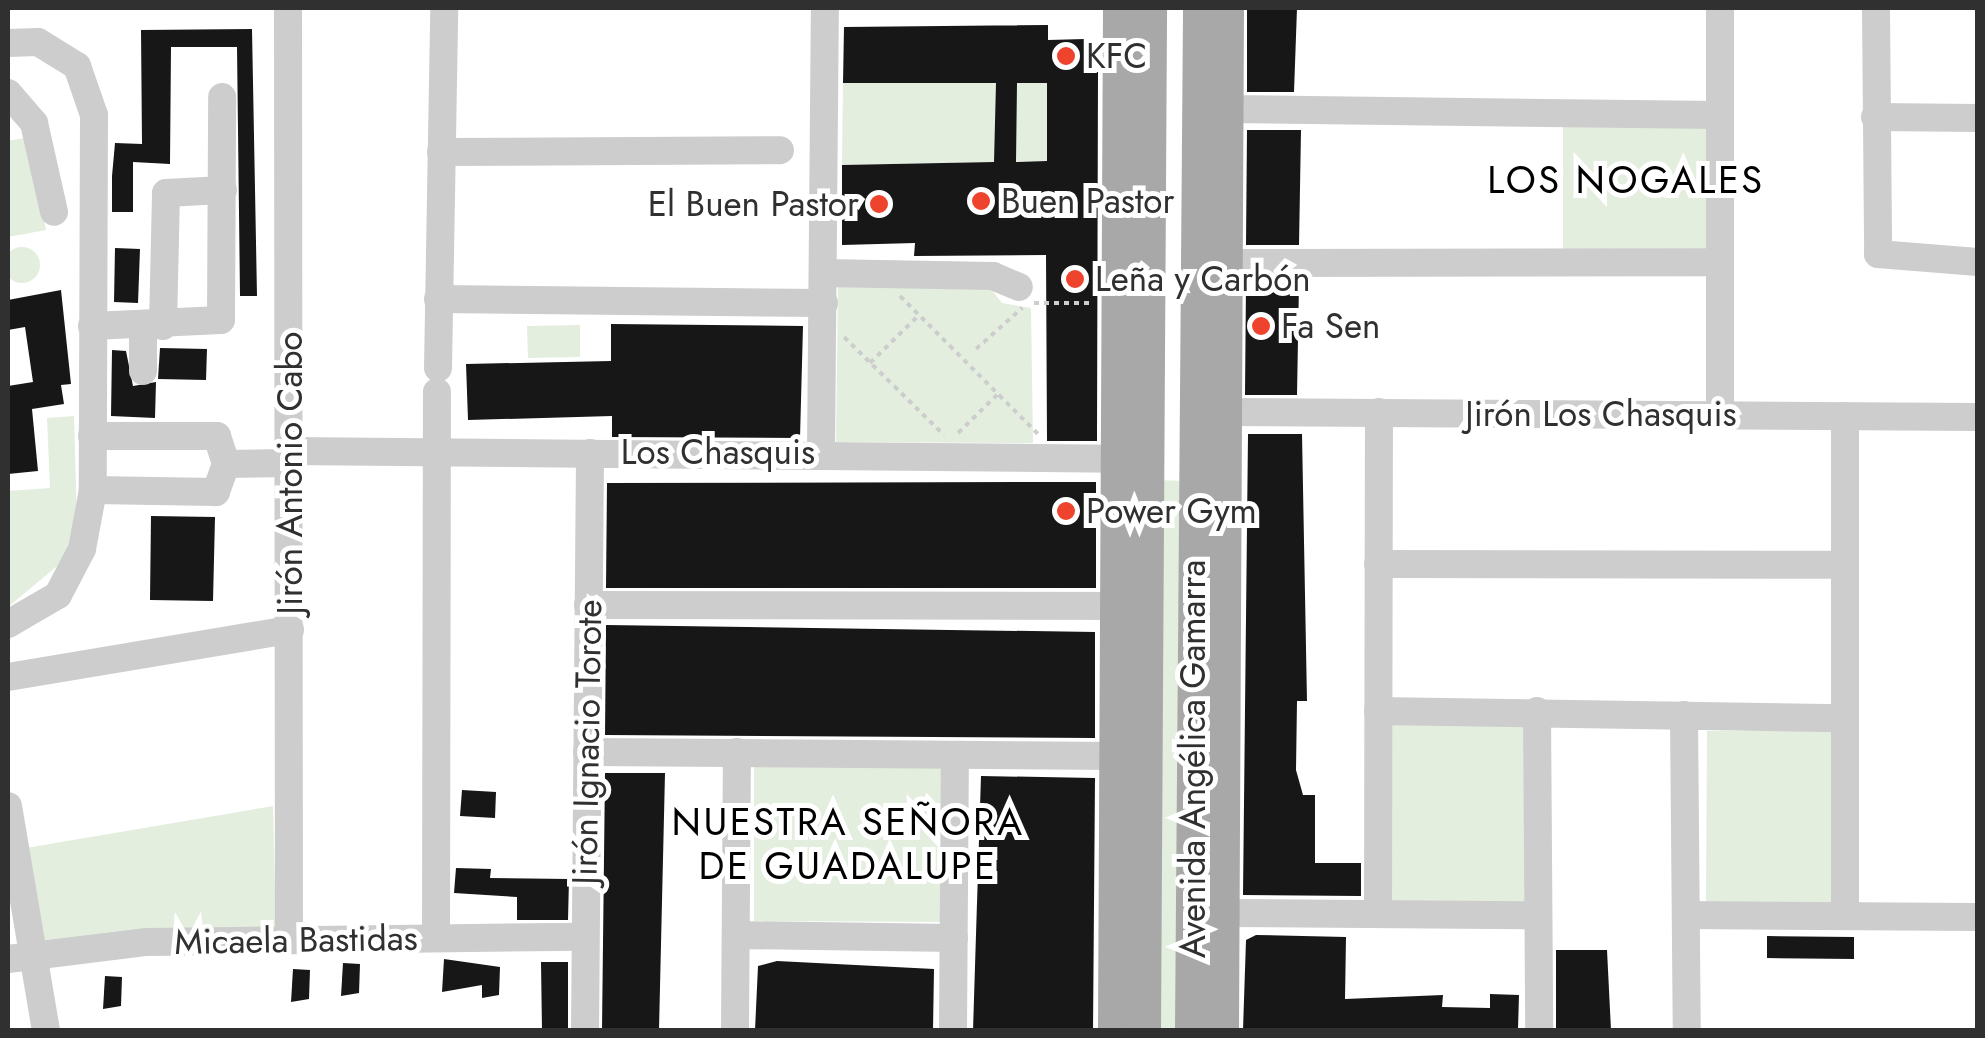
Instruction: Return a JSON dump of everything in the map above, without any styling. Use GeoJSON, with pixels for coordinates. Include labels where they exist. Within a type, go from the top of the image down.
{"type":"FeatureCollection","features":[{"type":"Feature","properties":{"kind":"main road","name":"Avenida Angélica Gamarra"},"geometry":{"type":"LineString","coordinates":[[1120,8],[1119,304],[1132,459]]}},
{"type":"Feature","properties":{"kind":"main road","name":"Avenida Angélica Gamarra"},"geometry":{"type":"LineString","coordinates":[[1143,1030],[1132,459],[1149,8]]}},
{"type":"Feature","properties":{"kind":"main road","name":"Avenida Angélica Gamarra"},"geometry":{"type":"LineString","coordinates":[[1192,1030],[1191,703],[1200,8]]}},
{"type":"Feature","properties":{"kind":"main road","name":"Avenida Angélica Gamarra"},"geometry":{"type":"LineString","coordinates":[[1222,1030],[1226,8]]}},
{"type":"Feature","properties":{"kind":"main road"},"geometry":{"type":"LineString","coordinates":[[1132,459],[1196,465]]}},
{"type":"Feature","properties":{"kind":"main road","name":"Avenida Angélica Gamarra"},"geometry":{"type":"LineString","coordinates":[[1115,1030],[1118,756],[1132,606]]}},
{"type":"Feature","properties":{"kind":"main road"},"geometry":{"type":"LineString","coordinates":[[1191,703],[1220,828]]}},
{"type":"Feature","properties":{"kind":"street","name":"Jirón Antonio Cabo"},"geometry":{"type":"LineString","coordinates":[[288,8],[290,938]]}},
{"type":"Feature","properties":{"kind":"street"},"geometry":{"type":"LineString","coordinates":[[436,938],[437,380],[444,8]]}},
{"type":"Feature","properties":{"kind":"street"},"geometry":{"type":"LineString","coordinates":[[821,452],[825,8]]}},
{"type":"Feature","properties":{"kind":"street"},"geometry":{"type":"LineString","coordinates":[[1720,8],[1720,414]]}},
{"type":"Feature","properties":{"kind":"street"},"geometry":{"type":"LineString","coordinates":[[1876,8],[1874,243],[1888,260],[1978,262]]}},
{"type":"Feature","properties":{"kind":"street"},"geometry":{"type":"LineString","coordinates":[[8,43],[55,50],[92,94],[93,490],[82,549],[58,595],[8,624]]}},
{"type":"Feature","properties":{"kind":"street"},"geometry":{"type":"LineString","coordinates":[[8,93],[34,123],[54,212]]}},
{"type":"Feature","properties":{"kind":"street"},"geometry":{"type":"LineString","coordinates":[[92,326],[220,320],[222,97]]}},
{"type":"Feature","properties":{"kind":"street"},"geometry":{"type":"LineString","coordinates":[[1226,108],[1719,115]]}},
{"type":"Feature","properties":{"kind":"street"},"geometry":{"type":"LineString","coordinates":[[1875,117],[1978,118]]}},
{"type":"Feature","properties":{"kind":"street"},"geometry":{"type":"LineString","coordinates":[[441,152],[780,150]]}},
{"type":"Feature","properties":{"kind":"street"},"geometry":{"type":"LineString","coordinates":[[142,371],[153,326],[166,193],[223,190]]}},
{"type":"Feature","properties":{"kind":"street"},"geometry":{"type":"LineString","coordinates":[[1226,263],[1719,262]]}},
{"type":"Feature","properties":{"kind":"street"},"geometry":{"type":"LineString","coordinates":[[823,273],[992,276],[1019,287]]}},
{"type":"Feature","properties":{"kind":"street"},"geometry":{"type":"LineString","coordinates":[[438,299],[824,310]]}},
{"type":"Feature","properties":{"kind":"street","name":"Jirón Los Chasquis"},"geometry":{"type":"LineString","coordinates":[[1224,412],[1978,417]]}},
{"type":"Feature","properties":{"kind":"street"},"geometry":{"type":"LineString","coordinates":[[1378,913],[1379,412]]}},
{"type":"Feature","properties":{"kind":"street"},"geometry":{"type":"LineString","coordinates":[[1845,416],[1845,914]]}},
{"type":"Feature","properties":{"kind":"street"},"geometry":{"type":"LineString","coordinates":[[92,436],[217,436],[226,464],[216,492],[93,490]]}},
{"type":"Feature","properties":{"kind":"street","name":"Los Chasquis"},"geometry":{"type":"LineString","coordinates":[[226,464],[290,457],[438,451],[821,452],[1132,459]]}},
{"type":"Feature","properties":{"kind":"street","name":"Jirón Ignacio Torote"},"geometry":{"type":"LineString","coordinates":[[585,1030],[590,453]]}},
{"type":"Feature","properties":{"kind":"street"},"geometry":{"type":"LineString","coordinates":[[1378,564],[1844,566]]}},
{"type":"Feature","properties":{"kind":"street"},"geometry":{"type":"LineString","coordinates":[[588,605],[1132,606]]}},
{"type":"Feature","properties":{"kind":"street"},"geometry":{"type":"LineString","coordinates":[[8,677],[290,630]]}},
{"type":"Feature","properties":{"kind":"street"},"geometry":{"type":"LineString","coordinates":[[1378,710],[1843,718]]}},
{"type":"Feature","properties":{"kind":"street"},"geometry":{"type":"LineString","coordinates":[[1537,712],[1539,1030]]}},
{"type":"Feature","properties":{"kind":"street"},"geometry":{"type":"LineString","coordinates":[[1684,715],[1687,1030]]}},
{"type":"Feature","properties":{"kind":"street"},"geometry":{"type":"LineString","coordinates":[[586,752],[1118,756]]}},
{"type":"Feature","properties":{"kind":"street"},"geometry":{"type":"LineString","coordinates":[[735,1030],[737,752]]}},
{"type":"Feature","properties":{"kind":"street"},"geometry":{"type":"LineString","coordinates":[[953,1030],[955,755]]}},
{"type":"Feature","properties":{"kind":"street"},"geometry":{"type":"LineString","coordinates":[[8,806],[20,958],[46,1030]]}},
{"type":"Feature","properties":{"kind":"street"},"geometry":{"type":"LineString","coordinates":[[1221,913],[1538,915]]}},
{"type":"Feature","properties":{"kind":"street"},"geometry":{"type":"LineString","coordinates":[[1686,914],[1978,916]]}},
{"type":"Feature","properties":{"kind":"street"},"geometry":{"type":"LineString","coordinates":[[737,935],[954,938]]}},
{"type":"Feature","properties":{"kind":"street","name":"Micaela Bastidas"},"geometry":{"type":"LineString","coordinates":[[20,958],[290,938],[585,937]]}},
{"type":"Feature","properties":{"kind":"path"},"geometry":{"type":"LineString","coordinates":[[879,275],[1038,434]]}},
{"type":"Feature","properties":{"kind":"path"},"geometry":{"type":"LineString","coordinates":[[976,349],[1028,303],[1119,304]]}},
{"type":"Feature","properties":{"kind":"path"},"geometry":{"type":"LineString","coordinates":[[824,310],[870,363],[950,441],[998,394]]}},
{"type":"Feature","properties":{"kind":"path"},"geometry":{"type":"LineString","coordinates":[[870,363],[919,315]]}},
{"type":"Feature","properties":{"kind":"green space"},"geometry":{"type":"Polygon","coordinates":[[[843,83],[1047,83],[1047,161],[842,165],[843,83]]]}},
{"type":"Feature","properties":{"kind":"green space"},"geometry":{"type":"Polygon","coordinates":[[[1563,126],[1708,126],[1708,252],[1563,253],[1563,126]]]}},
{"type":"Feature","properties":{"kind":"green space"},"geometry":{"type":"Polygon","coordinates":[[[29,137],[46,230],[8,237],[8,141],[29,137]]]}},
{"type":"Feature","properties":{"kind":"green space"},"geometry":{"type":"Polygon","coordinates":[[[22,247],[35,252],[40,265],[35,278],[22,283],[9,278],[4,265],[9,252],[22,247]]]}},
{"type":"Feature","properties":{"kind":"green space"},"geometry":{"type":"Polygon","coordinates":[[[838,281],[987,284],[1002,303],[1031,308],[1033,443],[836,442],[838,281]]]}},
{"type":"Feature","properties":{"kind":"green space"},"geometry":{"type":"Polygon","coordinates":[[[580,325],[580,357],[528,358],[527,326],[580,325]]]}},
{"type":"Feature","properties":{"kind":"green space"},"geometry":{"type":"Polygon","coordinates":[[[74,416],[77,520],[62,562],[8,607],[8,491],[50,488],[47,418],[74,416]]]}},
{"type":"Feature","properties":{"kind":"green space"},"geometry":{"type":"Polygon","coordinates":[[[1158,480],[1184,481],[1181,1030],[1152,1030],[1158,480]]]}},
{"type":"Feature","properties":{"kind":"green space"},"geometry":{"type":"Polygon","coordinates":[[[1388,719],[1528,720],[1526,907],[1386,905],[1388,719]]]}},
{"type":"Feature","properties":{"kind":"green space"},"geometry":{"type":"Polygon","coordinates":[[[1707,731],[1831,731],[1831,904],[1706,904],[1707,731]]]}},
{"type":"Feature","properties":{"kind":"green space"},"geometry":{"type":"Polygon","coordinates":[[[754,763],[943,768],[941,922],[754,921],[754,763]]]}},
{"type":"Feature","properties":{"kind":"green space"},"geometry":{"type":"Polygon","coordinates":[[[273,806],[276,928],[42,942],[26,848],[273,806]]]}},
{"type":"Feature","properties":{"kind":"building"},"geometry":{"type":"Polygon","coordinates":[[[1247,8],[1297,8],[1294,92],[1247,92],[1247,8]]]}},
{"type":"Feature","properties":{"kind":"building"},"geometry":{"type":"Polygon","coordinates":[[[1048,25],[1048,40],[1085,39],[1085,73],[1098,72],[1097,441],[1047,441],[1046,255],[914,256],[915,243],[842,245],[842,165],[994,162],[996,83],[843,83],[844,27],[1048,25]],[[1017,83],[1016,162],[1047,161],[1047,83],[1017,83]]]}},
{"type":"Feature","properties":{"kind":"building"},"geometry":{"type":"Polygon","coordinates":[[[252,29],[257,296],[240,296],[237,47],[171,47],[170,164],[133,162],[133,212],[112,212],[112,176],[115,143],[142,144],[141,30],[252,29]]]}},
{"type":"Feature","properties":{"kind":"building"},"geometry":{"type":"Polygon","coordinates":[[[1247,130],[1301,130],[1299,245],[1246,245],[1247,130]]]}},
{"type":"Feature","properties":{"kind":"building"},"geometry":{"type":"Polygon","coordinates":[[[115,248],[140,249],[138,303],[114,302],[115,248]]]}},
{"type":"Feature","properties":{"kind":"building"},"geometry":{"type":"Polygon","coordinates":[[[1246,283],[1299,283],[1297,395],[1245,395],[1246,283]]]}},
{"type":"Feature","properties":{"kind":"building"},"geometry":{"type":"Polygon","coordinates":[[[61,290],[71,384],[61,385],[64,404],[32,409],[38,471],[8,474],[8,386],[33,382],[25,327],[8,330],[8,300],[61,290]]]}},
{"type":"Feature","properties":{"kind":"building"},"geometry":{"type":"Polygon","coordinates":[[[611,324],[803,326],[800,438],[612,437],[612,416],[468,420],[466,364],[611,361],[611,324]]]}},
{"type":"Feature","properties":{"kind":"building"},"geometry":{"type":"Polygon","coordinates":[[[160,348],[207,349],[206,380],[158,379],[160,348]]]}},
{"type":"Feature","properties":{"kind":"building"},"geometry":{"type":"Polygon","coordinates":[[[112,350],[126,351],[133,386],[156,382],[155,418],[111,416],[112,350]]]}},
{"type":"Feature","properties":{"kind":"building"},"geometry":{"type":"Polygon","coordinates":[[[1248,434],[1302,434],[1307,701],[1297,701],[1296,770],[1303,795],[1315,795],[1315,863],[1361,863],[1361,896],[1243,895],[1248,434]]]}},
{"type":"Feature","properties":{"kind":"building"},"geometry":{"type":"Polygon","coordinates":[[[1096,482],[1096,588],[606,588],[607,483],[1096,482]]]}},
{"type":"Feature","properties":{"kind":"building"},"geometry":{"type":"Polygon","coordinates":[[[151,516],[215,517],[213,601],[150,600],[151,516]]]}},
{"type":"Feature","properties":{"kind":"building"},"geometry":{"type":"Polygon","coordinates":[[[606,625],[1095,632],[1095,738],[605,735],[606,625]]]}},
{"type":"Feature","properties":{"kind":"building"},"geometry":{"type":"Polygon","coordinates":[[[605,773],[665,773],[659,1030],[602,1030],[605,773]]]}},
{"type":"Feature","properties":{"kind":"building"},"geometry":{"type":"Polygon","coordinates":[[[981,776],[1095,778],[1093,1030],[973,1030],[981,776]]]}},
{"type":"Feature","properties":{"kind":"building"},"geometry":{"type":"Polygon","coordinates":[[[462,790],[496,792],[495,818],[460,816],[462,790]]]}},
{"type":"Feature","properties":{"kind":"building"},"geometry":{"type":"Polygon","coordinates":[[[456,868],[491,869],[490,878],[569,879],[568,920],[517,920],[517,897],[454,893],[456,868]]]}},
{"type":"Feature","properties":{"kind":"building"},"geometry":{"type":"Polygon","coordinates":[[[1256,935],[1346,937],[1345,999],[1443,995],[1442,1007],[1490,1008],[1490,994],[1519,995],[1518,1030],[1243,1030],[1246,940],[1256,935]]]}},
{"type":"Feature","properties":{"kind":"building"},"geometry":{"type":"Polygon","coordinates":[[[1767,936],[1854,937],[1854,959],[1767,958],[1767,936]]]}},
{"type":"Feature","properties":{"kind":"building"},"geometry":{"type":"Polygon","coordinates":[[[1556,950],[1607,950],[1611,1030],[1556,1030],[1556,950]]]}},
{"type":"Feature","properties":{"kind":"building"},"geometry":{"type":"Polygon","coordinates":[[[444,959],[500,967],[499,995],[482,998],[482,985],[442,992],[444,959]]]}},
{"type":"Feature","properties":{"kind":"building"},"geometry":{"type":"Polygon","coordinates":[[[777,961],[934,969],[933,1030],[755,1030],[758,966],[777,961]]]}},
{"type":"Feature","properties":{"kind":"building"},"geometry":{"type":"Polygon","coordinates":[[[541,962],[568,962],[568,1030],[542,1030],[541,962]]]}},
{"type":"Feature","properties":{"kind":"building"},"geometry":{"type":"Polygon","coordinates":[[[343,963],[360,964],[359,993],[341,996],[343,963]]]}},
{"type":"Feature","properties":{"kind":"building"},"geometry":{"type":"Polygon","coordinates":[[[293,969],[310,970],[309,999],[291,1002],[293,969]]]}},
{"type":"Feature","properties":{"kind":"building"},"geometry":{"type":"Polygon","coordinates":[[[105,976],[122,977],[121,1006],[103,1009],[105,976]]]}},
{"type":"Feature","properties":{"kind":"place","name":"KFC"},"geometry":{"type":"Point","coordinates":[1066,56]}},
{"type":"Feature","properties":{"kind":"place","name":"Buen Pastor"},"geometry":{"type":"Point","coordinates":[981,201]}},
{"type":"Feature","properties":{"kind":"place","name":"El Buen Pastor"},"geometry":{"type":"Point","coordinates":[879,204]}},
{"type":"Feature","properties":{"kind":"place","name":"Leña y Carbón"},"geometry":{"type":"Point","coordinates":[1075,279]}},
{"type":"Feature","properties":{"kind":"place","name":"Fa Sen"},"geometry":{"type":"Point","coordinates":[1261,326]}},
{"type":"Feature","properties":{"kind":"place","name":"Power Gym"},"geometry":{"type":"Point","coordinates":[1066,511]}},
{"type":"Feature","properties":{"kind":"district","name":"LOS NOGALES"},"geometry":{"type":"Point","coordinates":[1626,180]}},
{"type":"Feature","properties":{"kind":"district","name":"NUESTRA SEÑORA DE GUADALUPE"},"geometry":{"type":"Point","coordinates":[848,844]}}]}
